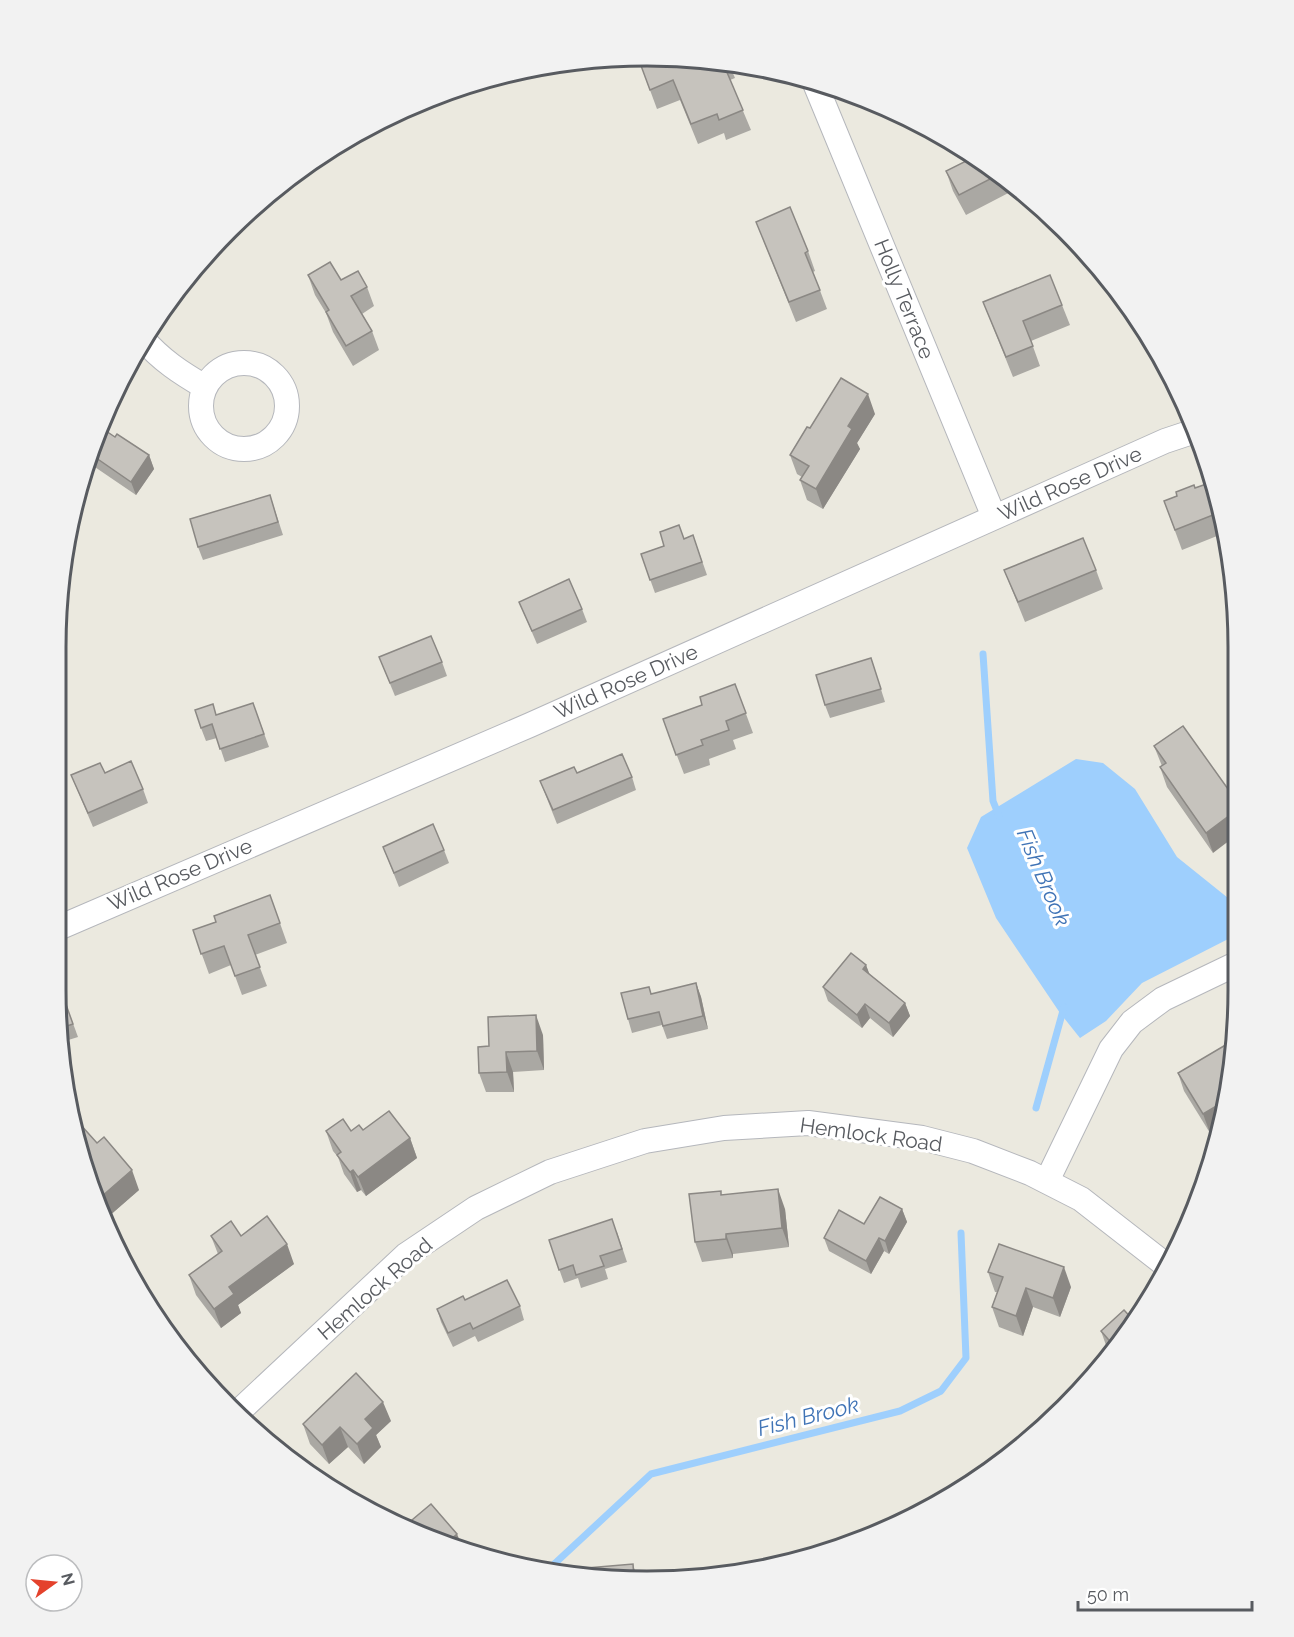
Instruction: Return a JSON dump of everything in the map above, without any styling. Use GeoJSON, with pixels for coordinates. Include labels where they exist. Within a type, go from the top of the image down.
{"type":"FeatureCollection","features":[{"type":"Feature","properties":{"kind":"street","name":"Holly Terrace"},"geometry":{"type":"LineString","coordinates":[[818,92],[994,517]]}},
{"type":"Feature","properties":{"kind":"street"},"geometry":{"type":"LineString","coordinates":[[150,347],[171,367],[205,387]]}},
{"type":"Feature","properties":{"kind":"street","name":"Wild Rose Drive"},"geometry":{"type":"LineString","coordinates":[[66,925],[530,724],[1165,441],[1187,434]]}},
{"type":"Feature","properties":{"kind":"street"},"geometry":{"type":"LineString","coordinates":[[1047,1181],[1111,1049],[1132,1022],[1162,999],[1228,968]]}},
{"type":"Feature","properties":{"kind":"street","name":"Hemlock Road"},"geometry":{"type":"LineString","coordinates":[[243,1407],[406,1256],[476,1208],[550,1172],[645,1141],[724,1128],[808,1124],[922,1138],[973,1151],[1030,1173],[1081,1199],[1160,1261]]}},
{"type":"Feature","properties":{"kind":"water"},"geometry":{"type":"Polygon","coordinates":[[[1076,759],[1103,763],[1135,789],[1177,857],[1228,898],[1228,939],[1142,983],[1106,1021],[1080,1038],[1060,1013],[996,918],[967,848],[981,817],[1076,759]]]}},
{"type":"Feature","properties":{"kind":"building"},"geometry":{"type":"Polygon","coordinates":[[[641,66],[685,67],[727,72],[743,110],[719,120],[717,114],[691,124],[673,80],[650,90],[641,66]]]}},
{"type":"Feature","properties":{"kind":"building"},"geometry":{"type":"Polygon","coordinates":[[[966,161],[991,179],[959,195],[946,171],[966,161]]]}},
{"type":"Feature","properties":{"kind":"building"},"geometry":{"type":"Polygon","coordinates":[[[790,207],[808,251],[805,253],[820,290],[789,302],[756,222],[790,207]]]}},
{"type":"Feature","properties":{"kind":"building"},"geometry":{"type":"Polygon","coordinates":[[[330,262],[341,280],[358,271],[367,287],[351,296],[372,331],[346,346],[326,312],[329,310],[308,275],[330,262]]]}},
{"type":"Feature","properties":{"kind":"building"},"geometry":{"type":"Polygon","coordinates":[[[1050,275],[1062,305],[1023,321],[1033,346],[1006,357],[983,302],[1050,275]]]}},
{"type":"Feature","properties":{"kind":"building"},"geometry":{"type":"Polygon","coordinates":[[[841,378],[868,394],[848,426],[852,429],[816,489],[800,480],[809,466],[790,455],[841,378]]]}},
{"type":"Feature","properties":{"kind":"building"},"geometry":{"type":"Polygon","coordinates":[[[107,432],[115,437],[117,434],[149,455],[131,482],[97,459],[107,432]]]}},
{"type":"Feature","properties":{"kind":"building"},"geometry":{"type":"Polygon","coordinates":[[[1194,485],[1195,488],[1204,485],[1212,515],[1175,530],[1164,501],[1177,496],[1176,492],[1194,485]]]}},
{"type":"Feature","properties":{"kind":"building"},"geometry":{"type":"Polygon","coordinates":[[[270,495],[278,522],[198,547],[190,519],[270,495]]]}},
{"type":"Feature","properties":{"kind":"building"},"geometry":{"type":"Polygon","coordinates":[[[679,525],[684,539],[693,535],[702,562],[650,580],[641,554],[664,546],[660,532],[679,525]]]}},
{"type":"Feature","properties":{"kind":"building"},"geometry":{"type":"Polygon","coordinates":[[[1083,538],[1096,570],[1018,602],[1004,570],[1083,538]]]}},
{"type":"Feature","properties":{"kind":"building"},"geometry":{"type":"Polygon","coordinates":[[[569,579],[582,609],[532,631],[519,602],[569,579]]]}},
{"type":"Feature","properties":{"kind":"building"},"geometry":{"type":"Polygon","coordinates":[[[431,636],[442,662],[390,683],[379,657],[431,636]]]}},
{"type":"Feature","properties":{"kind":"building"},"geometry":{"type":"Polygon","coordinates":[[[871,658],[881,689],[825,705],[816,675],[871,658]]]}},
{"type":"Feature","properties":{"kind":"building"},"geometry":{"type":"Polygon","coordinates":[[[735,684],[746,713],[726,721],[729,730],[701,740],[703,745],[676,755],[663,719],[702,705],[700,697],[735,684]]]}},
{"type":"Feature","properties":{"kind":"building"},"geometry":{"type":"Polygon","coordinates":[[[253,703],[264,734],[220,749],[212,724],[201,728],[195,710],[213,704],[216,715],[253,703]]]}},
{"type":"Feature","properties":{"kind":"building"},"geometry":{"type":"Polygon","coordinates":[[[1183,726],[1228,789],[1228,816],[1206,833],[1160,767],[1166,763],[1154,746],[1183,726]]]}},
{"type":"Feature","properties":{"kind":"building"},"geometry":{"type":"Polygon","coordinates":[[[622,754],[632,777],[553,810],[540,781],[574,767],[577,773],[622,754]]]}},
{"type":"Feature","properties":{"kind":"building"},"geometry":{"type":"Polygon","coordinates":[[[131,761],[143,789],[88,813],[71,775],[100,763],[105,773],[131,761]]]}},
{"type":"Feature","properties":{"kind":"building"},"geometry":{"type":"Polygon","coordinates":[[[433,824],[444,850],[394,873],[383,847],[433,824]]]}},
{"type":"Feature","properties":{"kind":"building"},"geometry":{"type":"Polygon","coordinates":[[[270,895],[280,923],[248,935],[260,967],[235,976],[224,946],[201,954],[193,930],[216,922],[214,916],[270,895]]]}},
{"type":"Feature","properties":{"kind":"building"},"geometry":{"type":"Polygon","coordinates":[[[851,953],[866,965],[863,969],[905,1003],[889,1023],[865,1004],[857,1015],[823,987],[851,953]]]}},
{"type":"Feature","properties":{"kind":"building"},"geometry":{"type":"Polygon","coordinates":[[[696,983],[703,1016],[663,1026],[659,1012],[628,1019],[621,993],[649,987],[651,994],[696,983]]]}},
{"type":"Feature","properties":{"kind":"building"},"geometry":{"type":"Polygon","coordinates":[[[66,1006],[73,1024],[67,1026],[66,1006]]]}},
{"type":"Feature","properties":{"kind":"building"},"geometry":{"type":"Polygon","coordinates":[[[536,1015],[537,1051],[506,1052],[507,1072],[479,1073],[478,1047],[489,1046],[488,1017],[536,1015]]]}},
{"type":"Feature","properties":{"kind":"building"},"geometry":{"type":"Polygon","coordinates":[[[1225,1045],[1216,1106],[1203,1114],[1178,1073],[1225,1045]]]}},
{"type":"Feature","properties":{"kind":"building"},"geometry":{"type":"Polygon","coordinates":[[[389,1111],[410,1138],[358,1177],[353,1170],[350,1172],[337,1155],[341,1152],[326,1131],[343,1119],[351,1131],[359,1125],[363,1130],[389,1111]]]}},
{"type":"Feature","properties":{"kind":"building"},"geometry":{"type":"Polygon","coordinates":[[[83,1127],[97,1143],[104,1137],[132,1170],[104,1195],[83,1127]]]}},
{"type":"Feature","properties":{"kind":"building"},"geometry":{"type":"Polygon","coordinates":[[[778,1189],[782,1228],[726,1234],[726,1239],[695,1242],[689,1194],[721,1191],[721,1195],[778,1189]]]}},
{"type":"Feature","properties":{"kind":"building"},"geometry":{"type":"Polygon","coordinates":[[[880,1197],[902,1209],[885,1241],[879,1238],[866,1261],[824,1238],[839,1210],[864,1224],[880,1197]]]}},
{"type":"Feature","properties":{"kind":"building"},"geometry":{"type":"Polygon","coordinates":[[[267,1216],[287,1244],[229,1287],[234,1294],[214,1309],[189,1275],[222,1251],[211,1236],[231,1221],[241,1236],[267,1216]]]}},
{"type":"Feature","properties":{"kind":"building"},"geometry":{"type":"Polygon","coordinates":[[[612,1219],[622,1249],[600,1256],[604,1266],[576,1275],[573,1265],[559,1270],[549,1240],[612,1219]]]}},
{"type":"Feature","properties":{"kind":"building"},"geometry":{"type":"Polygon","coordinates":[[[999,1244],[1064,1267],[1053,1298],[1026,1288],[1016,1316],[992,1307],[1003,1277],[988,1272],[999,1244]]]}},
{"type":"Feature","properties":{"kind":"building"},"geometry":{"type":"Polygon","coordinates":[[[507,1280],[520,1306],[473,1329],[470,1323],[448,1333],[437,1309],[463,1296],[465,1300],[507,1280]]]}},
{"type":"Feature","properties":{"kind":"building"},"geometry":{"type":"Polygon","coordinates":[[[1124,1310],[1129,1315],[1110,1341],[1101,1331],[1124,1310]]]}},
{"type":"Feature","properties":{"kind":"building"},"geometry":{"type":"Polygon","coordinates":[[[356,1373],[383,1402],[365,1419],[373,1428],[357,1444],[340,1427],[322,1445],[303,1424],[356,1373]]]}},
{"type":"Feature","properties":{"kind":"building"},"geometry":{"type":"Polygon","coordinates":[[[431,1504],[457,1534],[453,1537],[411,1521],[431,1504]]]}},
{"type":"Feature","properties":{"kind":"building"},"geometry":{"type":"Polygon","coordinates":[[[633,1564],[633,1571],[609,1570],[588,1568],[633,1564]]]}},
{"type":"Feature","properties":{"kind":"waterway","name":"Fish Brook"},"geometry":{"type":"LineString","coordinates":[[983,654],[993,801],[999,816]]}},
{"type":"Feature","properties":{"kind":"waterway","name":"Fish Brook"},"geometry":{"type":"LineString","coordinates":[[1036,1108],[1064,1007]]}},
{"type":"Feature","properties":{"kind":"waterway","name":"Fish Brook"},"geometry":{"type":"LineString","coordinates":[[555,1563],[651,1474],[900,1411],[941,1391],[966,1358],[961,1233]]}}]}
